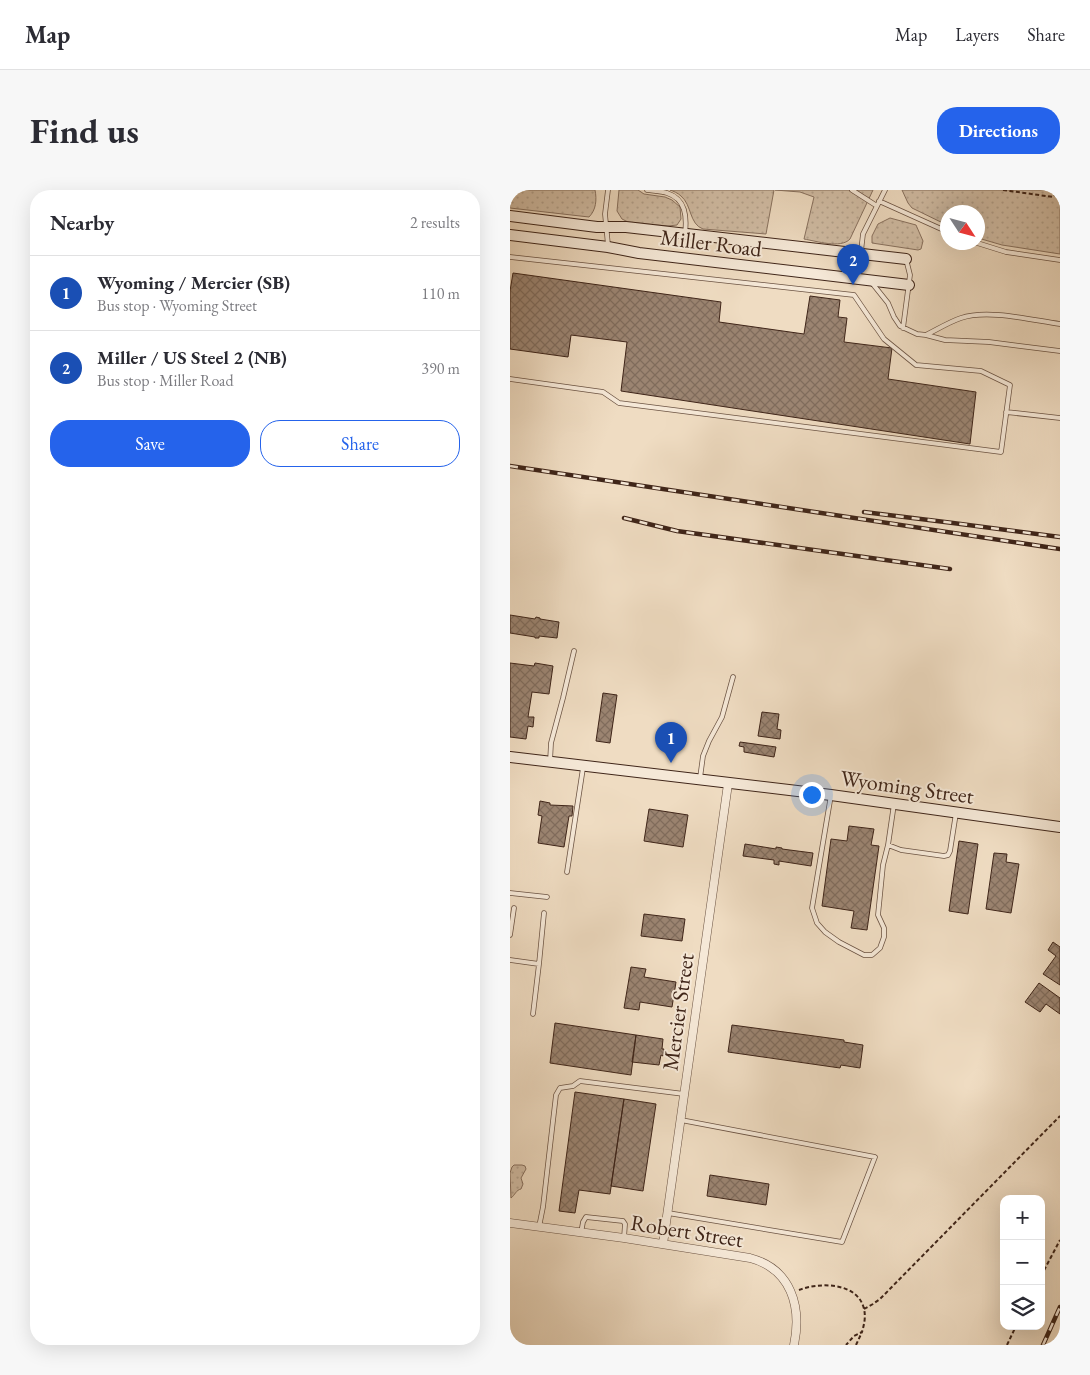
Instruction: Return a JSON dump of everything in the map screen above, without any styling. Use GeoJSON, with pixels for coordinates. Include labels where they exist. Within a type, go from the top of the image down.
{"type":"FeatureCollection","features":[{"type":"Feature","properties":{"kind":"main road","name":"Miller Road"},"geometry":{"type":"LineString","coordinates":[[510,216],[606,227],[626,227],[906,259]]}},
{"type":"Feature","properties":{"kind":"main road","name":"Miller Road"},"geometry":{"type":"LineString","coordinates":[[510,235],[608,247],[639,253],[909,285]]}},
{"type":"Feature","properties":{"kind":"main road","name":"Wyoming Street"},"geometry":{"type":"LineString","coordinates":[[510,757],[832,795],[1060,827]]}},
{"type":"Feature","properties":{"kind":"street","name":"Mercier Street"},"geometry":{"type":"LineString","coordinates":[[663,1244],[728,784]]}},
{"type":"Feature","properties":{"kind":"street","name":"Robert Street"},"geometry":{"type":"LineString","coordinates":[[510,1223],[663,1244],[750,1258],[768,1264],[778,1273],[791,1294],[796,1309],[798,1319],[794,1345]]}},
{"type":"Feature","properties":{"kind":"lane"},"geometry":{"type":"LineString","coordinates":[[608,190],[605,214],[608,247]]}},
{"type":"Feature","properties":{"kind":"lane"},"geometry":{"type":"LineString","coordinates":[[647,190],[670,194],[679,201],[685,209],[685,234]]}},
{"type":"Feature","properties":{"kind":"lane"},"geometry":{"type":"LineString","coordinates":[[852,190],[877,206]]}},
{"type":"Feature","properties":{"kind":"lane"},"geometry":{"type":"LineString","coordinates":[[858,278],[863,234],[885,190]]}},
{"type":"Feature","properties":{"kind":"lane"},"geometry":{"type":"LineString","coordinates":[[879,201],[940,228]]}},
{"type":"Feature","properties":{"kind":"lane"},"geometry":{"type":"LineString","coordinates":[[985,245],[1006,252],[1060,260]]}},
{"type":"Feature","properties":{"kind":"lane"},"geometry":{"type":"LineString","coordinates":[[510,257],[854,295],[884,339],[916,365],[982,371],[1010,384],[1001,452],[619,403],[603,392],[510,379]]}},
{"type":"Feature","properties":{"kind":"lane"},"geometry":{"type":"LineString","coordinates":[[903,328],[910,275],[906,259]]}},
{"type":"Feature","properties":{"kind":"lane"},"geometry":{"type":"LineString","coordinates":[[871,281],[888,303],[900,326],[917,334],[945,340],[989,342],[1060,351]]}},
{"type":"Feature","properties":{"kind":"lane"},"geometry":{"type":"LineString","coordinates":[[926,335],[960,318],[977,315],[992,314],[1060,324]]}},
{"type":"Feature","properties":{"kind":"lane"},"geometry":{"type":"LineString","coordinates":[[1006,412],[1060,418]]}},
{"type":"Feature","properties":{"kind":"lane"},"geometry":{"type":"LineString","coordinates":[[550,762],[551,743],[574,651]]}},
{"type":"Feature","properties":{"kind":"lane"},"geometry":{"type":"LineString","coordinates":[[700,780],[703,756],[722,716],[733,677]]}},
{"type":"Feature","properties":{"kind":"lane"},"geometry":{"type":"LineString","coordinates":[[567,872],[584,766]]}},
{"type":"Feature","properties":{"kind":"lane"},"geometry":{"type":"LineString","coordinates":[[832,795],[812,908],[817,923],[825,932],[839,942],[864,955],[872,955],[880,948],[884,936],[884,928],[878,915],[894,804]]}},
{"type":"Feature","properties":{"kind":"lane"},"geometry":{"type":"LineString","coordinates":[[888,845],[901,850],[948,855],[956,812]]}},
{"type":"Feature","properties":{"kind":"lane"},"geometry":{"type":"LineString","coordinates":[[510,893],[547,896]]}},
{"type":"Feature","properties":{"kind":"lane"},"geometry":{"type":"LineString","coordinates":[[510,934],[514,908]]}},
{"type":"Feature","properties":{"kind":"lane"},"geometry":{"type":"LineString","coordinates":[[533,1014],[544,913]]}},
{"type":"Feature","properties":{"kind":"lane"},"geometry":{"type":"LineString","coordinates":[[510,960],[538,964]]}},
{"type":"Feature","properties":{"kind":"lane"},"geometry":{"type":"LineString","coordinates":[[539,1227],[556,1095],[560,1088],[573,1086],[580,1081],[684,1094]]}},
{"type":"Feature","properties":{"kind":"lane"},"geometry":{"type":"LineString","coordinates":[[668,1213],[842,1242],[875,1157],[681,1120]]}},
{"type":"Feature","properties":{"kind":"lane"},"geometry":{"type":"LineString","coordinates":[[581,1233],[586,1217],[595,1217],[623,1221],[625,1224],[624,1238]]}},
{"type":"Feature","properties":{"kind":"path"},"geometry":{"type":"LineString","coordinates":[[1003,190],[1053,197],[1059,190]]}},
{"type":"Feature","properties":{"kind":"path"},"geometry":{"type":"LineString","coordinates":[[864,1309],[880,1299],[1060,1116]]}},
{"type":"Feature","properties":{"kind":"path"},"geometry":{"type":"LineString","coordinates":[[1045,1268],[1060,1240]]}},
{"type":"Feature","properties":{"kind":"path"},"geometry":{"type":"LineString","coordinates":[[791,1294],[817,1285],[838,1286],[855,1294],[861,1300],[865,1321],[856,1345]]}},
{"type":"Feature","properties":{"kind":"path"},"geometry":{"type":"LineString","coordinates":[[1007,1345],[1014,1330]]}},
{"type":"Feature","properties":{"kind":"path"},"geometry":{"type":"LineString","coordinates":[[846,1345],[854,1336],[862,1332]]}},
{"type":"Feature","properties":{"kind":"shaded area"},"geometry":{"type":"Polygon","coordinates":[[[510,190],[595,190],[595,205],[589,217],[510,208],[510,190]]]}},
{"type":"Feature","properties":{"kind":"shaded area"},"geometry":{"type":"Polygon","coordinates":[[[619,190],[638,190],[644,194],[672,200],[680,207],[681,219],[677,225],[668,226],[628,222],[622,219],[617,211],[619,190]]]}},
{"type":"Feature","properties":{"kind":"shaded area"},"geometry":{"type":"Polygon","coordinates":[[[670,190],[774,190],[766,234],[698,227],[685,200],[670,190]]]}},
{"type":"Feature","properties":{"kind":"shaded area"},"geometry":{"type":"Polygon","coordinates":[[[775,190],[873,190],[850,239],[841,244],[835,244],[804,239],[814,197],[800,192],[775,190]]]}},
{"type":"Feature","properties":{"kind":"shaded area"},"geometry":{"type":"Polygon","coordinates":[[[902,190],[1054,190],[1060,192],[1060,254],[1002,245],[985,240],[985,205],[940,205],[940,222],[912,208],[902,190]]]}},
{"type":"Feature","properties":{"kind":"shaded area"},"geometry":{"type":"Polygon","coordinates":[[[890,218],[916,225],[923,241],[921,249],[872,243],[872,236],[878,224],[890,218]]]}},
{"type":"Feature","properties":{"kind":"shaded area"},"geometry":{"type":"Polygon","coordinates":[[[514,1165],[525,1166],[526,1169],[521,1178],[523,1184],[521,1189],[511,1198],[510,1173],[514,1165]]]}},
{"type":"Feature","properties":{"kind":"building"},"geometry":{"type":"Polygon","coordinates":[[[513,273],[721,302],[719,322],[804,334],[810,296],[840,300],[838,317],[847,318],[844,342],[892,348],[888,379],[976,392],[970,444],[621,391],[627,342],[571,335],[568,357],[510,349],[510,291],[513,273]]]}},
{"type":"Feature","properties":{"kind":"building"},"geometry":{"type":"Polygon","coordinates":[[[510,615],[535,619],[536,617],[559,622],[557,638],[539,636],[539,638],[535,638],[510,633],[510,615]]]}},
{"type":"Feature","properties":{"kind":"building"},"geometry":{"type":"Polygon","coordinates":[[[510,663],[534,666],[535,663],[553,666],[549,694],[532,692],[528,717],[534,717],[533,727],[528,726],[526,739],[510,737],[510,663]]]}},
{"type":"Feature","properties":{"kind":"building"},"geometry":{"type":"Polygon","coordinates":[[[603,693],[617,695],[610,743],[596,741],[603,693]]]}},
{"type":"Feature","properties":{"kind":"building"},"geometry":{"type":"Polygon","coordinates":[[[762,712],[779,714],[777,729],[781,730],[780,739],[758,736],[762,712]]]}},
{"type":"Feature","properties":{"kind":"building"},"geometry":{"type":"Polygon","coordinates":[[[740,742],[776,747],[774,757],[744,752],[744,747],[739,746],[740,742]]]}},
{"type":"Feature","properties":{"kind":"building"},"geometry":{"type":"Polygon","coordinates":[[[540,801],[550,803],[550,805],[573,806],[572,816],[569,816],[564,847],[538,843],[542,816],[538,815],[540,801]]]}},
{"type":"Feature","properties":{"kind":"building"},"geometry":{"type":"Polygon","coordinates":[[[649,809],[688,815],[683,847],[644,841],[649,809]]]}},
{"type":"Feature","properties":{"kind":"building"},"geometry":{"type":"Polygon","coordinates":[[[849,826],[874,829],[871,845],[879,846],[867,930],[851,928],[854,911],[822,906],[831,839],[847,841],[849,826]]]}},
{"type":"Feature","properties":{"kind":"building"},"geometry":{"type":"Polygon","coordinates":[[[959,841],[978,844],[968,914],[949,911],[959,841]]]}},
{"type":"Feature","properties":{"kind":"building"},"geometry":{"type":"Polygon","coordinates":[[[745,844],[813,853],[811,866],[779,861],[779,865],[774,864],[774,860],[743,856],[745,844]]]}},
{"type":"Feature","properties":{"kind":"building"},"geometry":{"type":"Polygon","coordinates":[[[994,853],[1007,854],[1006,862],[1019,864],[1011,913],[986,909],[994,853]]]}},
{"type":"Feature","properties":{"kind":"building"},"geometry":{"type":"Polygon","coordinates":[[[644,914],[685,919],[682,941],[641,936],[644,914]]]}},
{"type":"Feature","properties":{"kind":"building"},"geometry":{"type":"Polygon","coordinates":[[[1053,942],[1060,947],[1060,985],[1043,974],[1056,956],[1048,950],[1053,942]]]}},
{"type":"Feature","properties":{"kind":"building"},"geometry":{"type":"Polygon","coordinates":[[[631,967],[646,969],[644,977],[676,982],[672,1007],[640,1002],[639,1010],[624,1008],[631,967]]]}},
{"type":"Feature","properties":{"kind":"building"},"geometry":{"type":"Polygon","coordinates":[[[1039,983],[1060,998],[1060,1014],[1046,1004],[1040,1012],[1025,1002],[1039,983]]]}},
{"type":"Feature","properties":{"kind":"building"},"geometry":{"type":"Polygon","coordinates":[[[555,1023],[636,1035],[631,1075],[550,1063],[555,1023]]]}},
{"type":"Feature","properties":{"kind":"building"},"geometry":{"type":"Polygon","coordinates":[[[732,1025],[844,1040],[844,1042],[863,1045],[860,1068],[841,1065],[840,1068],[728,1052],[732,1025]]]}},
{"type":"Feature","properties":{"kind":"building"},"geometry":{"type":"Polygon","coordinates":[[[636,1035],[663,1039],[663,1056],[661,1055],[659,1065],[632,1062],[636,1035]]]}},
{"type":"Feature","properties":{"kind":"building"},"geometry":{"type":"Polygon","coordinates":[[[575,1092],[624,1099],[610,1194],[579,1190],[575,1213],[559,1211],[575,1092]]]}},
{"type":"Feature","properties":{"kind":"building"},"geometry":{"type":"Polygon","coordinates":[[[624,1099],[656,1104],[643,1191],[611,1186],[624,1099]]]}},
{"type":"Feature","properties":{"kind":"building"},"geometry":{"type":"Polygon","coordinates":[[[710,1175],[769,1184],[766,1205],[707,1196],[710,1175]]]}},
{"type":"Feature","properties":{"kind":"railway"},"geometry":{"type":"LineString","coordinates":[[510,466],[1060,549]]}},
{"type":"Feature","properties":{"kind":"railway"},"geometry":{"type":"LineString","coordinates":[[864,512],[1060,537]]}},
{"type":"Feature","properties":{"kind":"railway"},"geometry":{"type":"LineString","coordinates":[[624,518],[677,531],[950,569]]}},
{"type":"Feature","properties":{"kind":"railway"},"geometry":{"type":"LineString","coordinates":[[1043,1345],[1060,1307]]}},
{"type":"Feature","properties":{"kind":"place","name":"Miller / US Steel 2 (NB)"},"geometry":{"type":"Point","coordinates":[853,285]}},
{"type":"Feature","properties":{"kind":"place","name":"Wyoming / Mercier (SB)"},"geometry":{"type":"Point","coordinates":[671,763]}}]}
